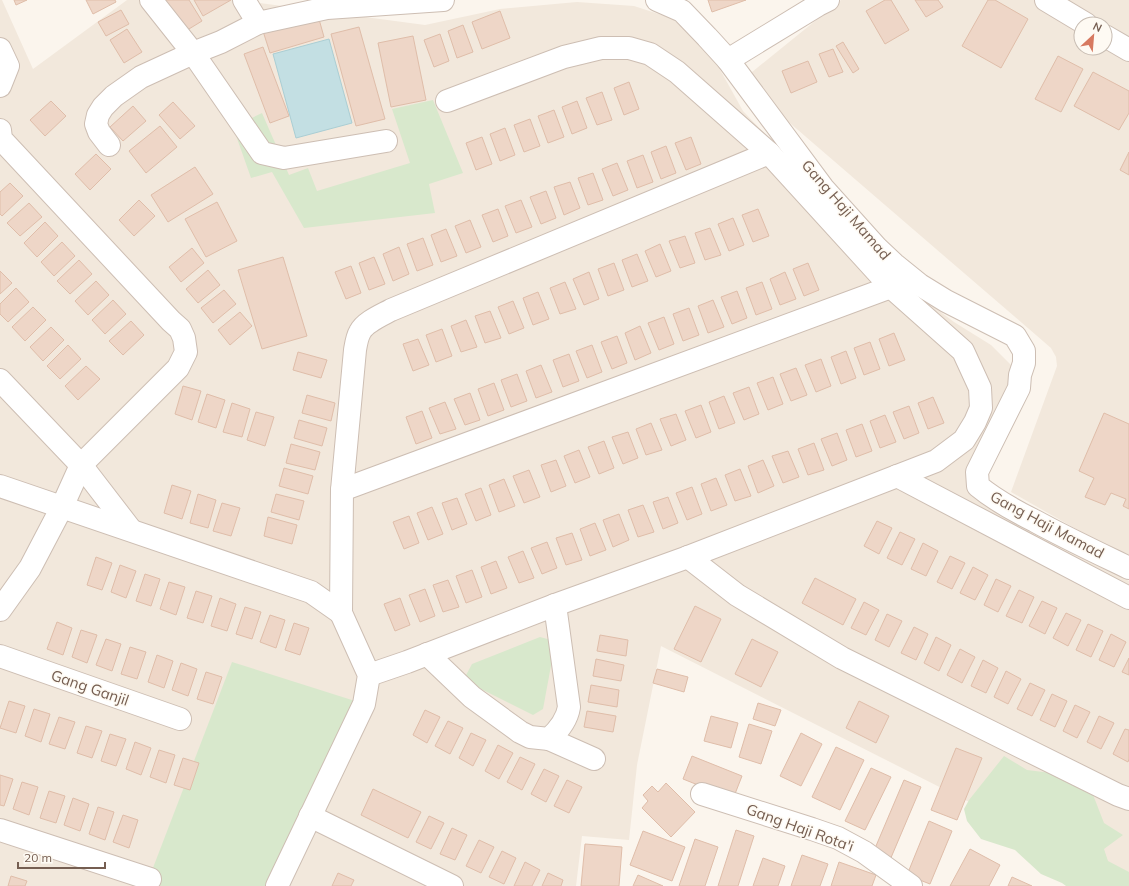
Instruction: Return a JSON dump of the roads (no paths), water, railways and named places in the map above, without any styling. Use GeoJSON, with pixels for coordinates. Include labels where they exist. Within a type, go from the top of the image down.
{"type":"FeatureCollection","features":[{"type":"Feature","properties":{"kind":"street"},"geometry":{"type":"LineString","coordinates":[[151,0],[193,53],[262,153],[284,158],[386,141]]}},
{"type":"Feature","properties":{"kind":"street"},"geometry":{"type":"LineString","coordinates":[[244,0],[258,23]]}},
{"type":"Feature","properties":{"kind":"street"},"geometry":{"type":"LineString","coordinates":[[109,145],[99,132],[96,124],[103,107],[114,96],[142,77],[193,53],[221,42],[258,23],[327,8],[443,0]]}},
{"type":"Feature","properties":{"kind":"street","name":"Gang Haji Mamad"},"geometry":{"type":"LineString","coordinates":[[657,0],[682,11],[728,60],[823,188],[877,248],[894,264],[920,285],[946,301],[1015,336],[1024,351],[1024,363],[1020,375],[1019,388],[977,472],[978,486],[989,496],[1007,506],[1129,568]]}},
{"type":"Feature","properties":{"kind":"street"},"geometry":{"type":"LineString","coordinates":[[728,60],[828,0]]}},
{"type":"Feature","properties":{"kind":"street"},"geometry":{"type":"LineString","coordinates":[[1046,0],[1073,16]]}},
{"type":"Feature","properties":{"kind":"street"},"geometry":{"type":"LineString","coordinates":[[1113,41],[1129,50]]}},
{"type":"Feature","properties":{"kind":"street"},"geometry":{"type":"LineString","coordinates":[[369,674],[407,662],[555,605],[688,557],[936,461],[964,440],[975,422],[981,408],[980,388],[963,351],[891,287],[769,153],[677,72],[650,54],[629,48],[601,48],[564,57],[447,101]]}},
{"type":"Feature","properties":{"kind":"street"},"geometry":{"type":"LineString","coordinates":[[0,49],[8,66],[0,86]]}},
{"type":"Feature","properties":{"kind":"street"},"geometry":{"type":"LineString","coordinates":[[0,136],[180,329],[184,338],[186,352],[178,368],[81,465],[62,507],[30,568],[0,610]]}},
{"type":"Feature","properties":{"kind":"street"},"geometry":{"type":"LineString","coordinates":[[277,886],[364,704],[369,674],[341,613],[342,490],[355,350],[360,331],[379,316],[391,310],[769,153]]}},
{"type":"Feature","properties":{"kind":"street"},"geometry":{"type":"LineString","coordinates":[[342,490],[891,287]]}},
{"type":"Feature","properties":{"kind":"street"},"geometry":{"type":"LineString","coordinates":[[0,380],[81,465],[131,530]]}},
{"type":"Feature","properties":{"kind":"street"},"geometry":{"type":"LineString","coordinates":[[897,476],[1129,598]]}},
{"type":"Feature","properties":{"kind":"street"},"geometry":{"type":"LineString","coordinates":[[0,486],[311,592],[341,613]]}},
{"type":"Feature","properties":{"kind":"street"},"geometry":{"type":"LineString","coordinates":[[688,557],[737,595],[842,658],[1118,795],[1129,799]]}},
{"type":"Feature","properties":{"kind":"street"},"geometry":{"type":"LineString","coordinates":[[549,738],[556,733],[562,725],[568,714],[569,707],[555,605]]}},
{"type":"Feature","properties":{"kind":"street"},"geometry":{"type":"LineString","coordinates":[[427,654],[472,697],[520,732],[530,737],[549,738],[594,759]]}},
{"type":"Feature","properties":{"kind":"street","name":"Gang Ganjil"},"geometry":{"type":"LineString","coordinates":[[0,656],[180,719]]}},
{"type":"Feature","properties":{"kind":"street","name":"Gang Haji Rota'i"},"geometry":{"type":"LineString","coordinates":[[702,794],[838,838],[864,852],[911,886]]}},
{"type":"Feature","properties":{"kind":"street"},"geometry":{"type":"LineString","coordinates":[[310,816],[452,886]]}},
{"type":"Feature","properties":{"kind":"street"},"geometry":{"type":"LineString","coordinates":[[0,830],[150,879]]}},
{"type":"Feature","properties":{"kind":"water"},"geometry":{"type":"Polygon","coordinates":[[[329,39],[352,123],[296,138],[273,54],[329,39]]]}}]}
